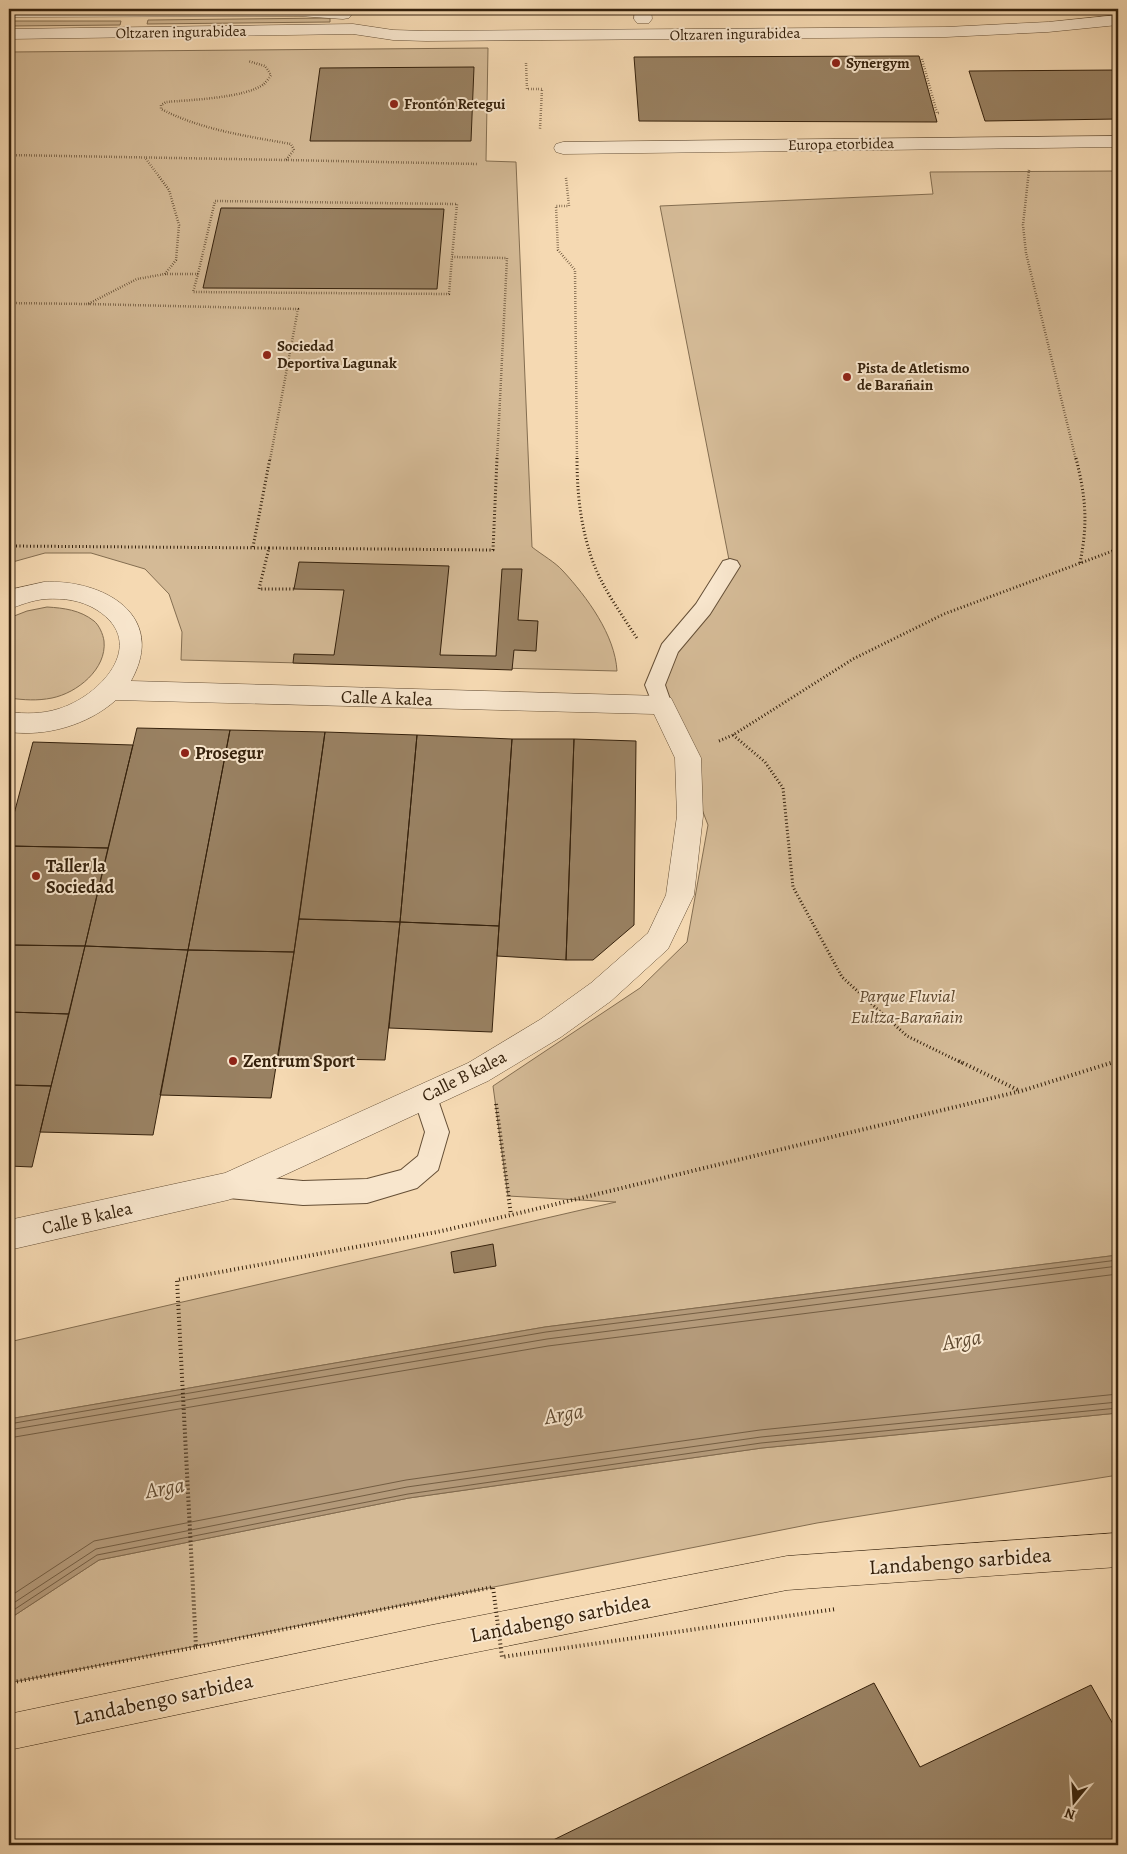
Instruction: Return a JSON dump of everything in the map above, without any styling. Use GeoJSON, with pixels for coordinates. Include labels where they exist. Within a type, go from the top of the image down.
{"type":"FeatureCollection","features":[{"type":"Feature","properties":{"kind":"highway","name":"Landabengo sarbidea"},"geometry":{"type":"LineString","coordinates":[[9,1732],[432,1643],[787,1573],[1118,1550]]}},
{"type":"Feature","properties":{"kind":"street"},"geometry":{"type":"LineString","coordinates":[[946,16],[1112,9]]}},
{"type":"Feature","properties":{"kind":"street","name":"Oltzaren ingurabidea"},"geometry":{"type":"LineString","coordinates":[[9,12],[299,11],[336,13],[354,18],[393,35],[426,36],[946,32],[1048,28],[1118,20]]}},
{"type":"Feature","properties":{"kind":"street","name":"Oltzaren ingurabidea"},"geometry":{"type":"LineString","coordinates":[[9,34],[354,18],[442,20],[643,14],[928,16]]}},
{"type":"Feature","properties":{"kind":"street","name":"Europa etorbidea"},"geometry":{"type":"LineString","coordinates":[[564,148],[1118,141]]}},
{"type":"Feature","properties":{"kind":"street"},"geometry":{"type":"LineString","coordinates":[[9,600],[41,591],[70,591],[96,597],[116,610],[129,627],[132,648],[126,670],[111,690],[91,705],[67,717],[40,723],[9,722]]}},
{"type":"Feature","properties":{"kind":"street","name":"Calle A kalea"},"geometry":{"type":"LineString","coordinates":[[111,690],[659,695]]}},
{"type":"Feature","properties":{"kind":"street","name":"Calle B kalea"},"geometry":{"type":"LineString","coordinates":[[9,1236],[228,1186],[478,1072],[551,1028],[601,992],[658,941],[680,895],[690,816],[688,758],[659,695]]}},
{"type":"Feature","properties":{"kind":"lane"},"geometry":{"type":"LineString","coordinates":[[659,695],[669,649],[703,609],[730,566]]}},
{"type":"Feature","properties":{"kind":"lane"},"geometry":{"type":"LineString","coordinates":[[228,1186],[303,1193],[367,1191],[408,1180],[429,1162],[437,1132],[425,1096]]}},
{"type":"Feature","properties":{"kind":"path"},"geometry":{"type":"LineString","coordinates":[[921,54],[937,113]]}},
{"type":"Feature","properties":{"kind":"path"},"geometry":{"type":"LineString","coordinates":[[526,55],[527,89],[542,89],[540,130]]}},
{"type":"Feature","properties":{"kind":"path"},"geometry":{"type":"LineString","coordinates":[[240,60],[265,66],[271,74],[264,84],[252,89],[209,98],[166,102],[161,105],[162,109],[192,123],[222,131],[291,144],[294,150],[286,160]]}},
{"type":"Feature","properties":{"kind":"path"},"geometry":{"type":"LineString","coordinates":[[9,155],[478,164]]}},
{"type":"Feature","properties":{"kind":"path"},"geometry":{"type":"LineString","coordinates":[[146,158],[169,190],[179,225],[176,260],[165,274]]}},
{"type":"Feature","properties":{"kind":"path"},"geometry":{"type":"LineString","coordinates":[[1030,166],[1023,225],[1026,253],[1077,462],[1086,508],[1086,534],[1080,564]]}},
{"type":"Feature","properties":{"kind":"path"},"geometry":{"type":"LineString","coordinates":[[565,171],[569,206],[556,206],[558,250],[575,270],[576,495],[590,554],[608,591],[636,634],[659,695]]}},
{"type":"Feature","properties":{"kind":"path"},"geometry":{"type":"LineString","coordinates":[[215,201],[457,204],[452,257],[449,294],[194,292],[215,201]]}},
{"type":"Feature","properties":{"kind":"path"},"geometry":{"type":"LineString","coordinates":[[9,546],[493,550],[506,258],[452,257]]}},
{"type":"Feature","properties":{"kind":"path"},"geometry":{"type":"LineString","coordinates":[[88,304],[136,279],[165,274],[198,274]]}},
{"type":"Feature","properties":{"kind":"path"},"geometry":{"type":"LineString","coordinates":[[9,302],[298,310],[253,547]]}},
{"type":"Feature","properties":{"kind":"path"},"geometry":{"type":"LineString","coordinates":[[269,548],[260,589],[294,589]]}},
{"type":"Feature","properties":{"kind":"path"},"geometry":{"type":"LineString","coordinates":[[711,744],[733,736],[852,659],[944,614],[1118,549]]}},
{"type":"Feature","properties":{"kind":"path"},"geometry":{"type":"LineString","coordinates":[[733,736],[765,762],[783,788],[793,887],[842,977],[907,1036],[1021,1091]]}},
{"type":"Feature","properties":{"kind":"path"},"geometry":{"type":"LineString","coordinates":[[196,1647],[177,1280],[437,1232],[1021,1091],[1118,1061]]}},
{"type":"Feature","properties":{"kind":"path"},"geometry":{"type":"LineString","coordinates":[[494,1095],[510,1215]]}},
{"type":"Feature","properties":{"kind":"path"},"geometry":{"type":"LineString","coordinates":[[9,1683],[493,1587],[502,1657],[836,1609]]}},
{"type":"Feature","properties":{"kind":"green space"},"geometry":{"type":"Polygon","coordinates":[[[330,18],[330,22],[147,24],[148,20],[330,18]]]}},
{"type":"Feature","properties":{"kind":"green space"},"geometry":{"type":"Polygon","coordinates":[[[9,21],[121,21],[120,25],[9,26],[9,21]]]}},
{"type":"Feature","properties":{"kind":"green space","name":"Sociedad Deportiva Lagunak"},"geometry":{"type":"Polygon","coordinates":[[[488,48],[486,161],[516,162],[532,547],[560,568],[590,605],[611,644],[617,671],[181,660],[182,632],[169,594],[145,569],[91,553],[45,553],[9,563],[9,52],[488,48]]]}},
{"type":"Feature","properties":{"kind":"green space","name":"Parque Fluvial Eultza-Barañain"},"geometry":{"type":"Polygon","coordinates":[[[1118,171],[1118,1255],[545,1327],[9,1419],[9,1342],[616,1202],[508,1196],[493,1086],[640,988],[687,942],[708,825],[662,705],[669,649],[730,565],[660,206],[933,194],[930,172],[1118,171]]]}},
{"type":"Feature","properties":{"kind":"green space"},"geometry":{"type":"Polygon","coordinates":[[[47,607],[77,612],[89,617],[96,623],[103,635],[104,641],[101,661],[80,685],[62,695],[36,700],[9,698],[9,618],[27,611],[47,607]]]}},
{"type":"Feature","properties":{"kind":"green space"},"geometry":{"type":"Polygon","coordinates":[[[1118,1413],[1118,1475],[817,1523],[9,1683],[9,1619],[99,1560],[409,1498],[762,1448],[1118,1413]]]}},
{"type":"Feature","properties":{"kind":"water","name":"Arga"},"geometry":{"type":"Polygon","coordinates":[[[1118,1255],[1118,1413],[762,1448],[409,1498],[99,1560],[9,1619],[9,1419],[545,1327],[1118,1255]]]}},
{"type":"Feature","properties":{"kind":"building"},"geometry":{"type":"Polygon","coordinates":[[[919,56],[937,122],[639,121],[634,57],[919,56]]]}},
{"type":"Feature","properties":{"kind":"building","name":"Frontón Retegui"},"geometry":{"type":"Polygon","coordinates":[[[474,67],[471,141],[310,141],[320,68],[474,67]]]}},
{"type":"Feature","properties":{"kind":"building"},"geometry":{"type":"Polygon","coordinates":[[[1118,70],[1118,119],[985,121],[969,71],[1118,70]]]}},
{"type":"Feature","properties":{"kind":"building"},"geometry":{"type":"Polygon","coordinates":[[[221,208],[444,209],[437,289],[203,288],[221,208]]]}},
{"type":"Feature","properties":{"kind":"building"},"geometry":{"type":"Polygon","coordinates":[[[299,562],[449,566],[440,655],[496,656],[502,569],[522,569],[518,620],[538,621],[536,651],[514,650],[512,670],[293,663],[294,654],[334,655],[344,590],[294,589],[299,562]]]}},
{"type":"Feature","properties":{"kind":"building"},"geometry":{"type":"Polygon","coordinates":[[[137,728],[230,730],[188,950],[85,946],[137,728]]]}},
{"type":"Feature","properties":{"kind":"building"},"geometry":{"type":"Polygon","coordinates":[[[230,730],[325,732],[294,952],[188,950],[230,730]]]}},
{"type":"Feature","properties":{"kind":"building"},"geometry":{"type":"Polygon","coordinates":[[[325,732],[417,735],[400,922],[299,919],[325,732]]]}},
{"type":"Feature","properties":{"kind":"building"},"geometry":{"type":"Polygon","coordinates":[[[417,735],[512,739],[499,926],[400,922],[417,735]]]}},
{"type":"Feature","properties":{"kind":"building"},"geometry":{"type":"Polygon","coordinates":[[[512,739],[574,739],[566,960],[497,956],[512,739]]]}},
{"type":"Feature","properties":{"kind":"building"},"geometry":{"type":"Polygon","coordinates":[[[574,739],[636,741],[634,925],[593,960],[566,960],[574,739]]]}},
{"type":"Feature","properties":{"kind":"building"},"geometry":{"type":"Polygon","coordinates":[[[33,742],[133,745],[108,848],[9,846],[9,833],[33,742]]]}},
{"type":"Feature","properties":{"kind":"building"},"geometry":{"type":"Polygon","coordinates":[[[9,846],[108,848],[85,946],[9,945],[9,846]]]}},
{"type":"Feature","properties":{"kind":"building"},"geometry":{"type":"Polygon","coordinates":[[[299,919],[400,922],[385,1060],[278,1058],[299,919]]]}},
{"type":"Feature","properties":{"kind":"building"},"geometry":{"type":"Polygon","coordinates":[[[400,922],[499,926],[492,1032],[389,1028],[400,922]]]}},
{"type":"Feature","properties":{"kind":"building"},"geometry":{"type":"Polygon","coordinates":[[[9,945],[85,946],[69,1014],[9,1012],[9,945]]]}},
{"type":"Feature","properties":{"kind":"building"},"geometry":{"type":"Polygon","coordinates":[[[85,946],[188,950],[153,1135],[40,1132],[85,946]]]}},
{"type":"Feature","properties":{"kind":"building"},"geometry":{"type":"Polygon","coordinates":[[[188,950],[294,952],[271,1098],[160,1095],[188,950]]]}},
{"type":"Feature","properties":{"kind":"building"},"geometry":{"type":"Polygon","coordinates":[[[9,1012],[69,1014],[51,1086],[9,1085],[9,1012]]]}},
{"type":"Feature","properties":{"kind":"building"},"geometry":{"type":"Polygon","coordinates":[[[9,1085],[51,1086],[32,1167],[9,1166],[9,1085]]]}},
{"type":"Feature","properties":{"kind":"building"},"geometry":{"type":"Polygon","coordinates":[[[493,1244],[496,1266],[454,1273],[451,1252],[493,1244]]]}},
{"type":"Feature","properties":{"kind":"building"},"geometry":{"type":"Polygon","coordinates":[[[874,1683],[920,1767],[1091,1685],[1118,1733],[1118,1845],[543,1845],[874,1683]]]}},
{"type":"Feature","properties":{"kind":"place","name":"Synergym"},"geometry":{"type":"Point","coordinates":[836,63]}},
{"type":"Feature","properties":{"kind":"place","name":"Frontón Retegui"},"geometry":{"type":"Point","coordinates":[394,104]}},
{"type":"Feature","properties":{"kind":"place","name":"Sociedad Deportiva Lagunak"},"geometry":{"type":"Point","coordinates":[267,355]}},
{"type":"Feature","properties":{"kind":"place","name":"Pista de Atletismo de Barañain"},"geometry":{"type":"Point","coordinates":[847,377]}},
{"type":"Feature","properties":{"kind":"place","name":"Prosegur"},"geometry":{"type":"Point","coordinates":[185,753]}},
{"type":"Feature","properties":{"kind":"place","name":"Taller la Sociedad"},"geometry":{"type":"Point","coordinates":[36,876]}},
{"type":"Feature","properties":{"kind":"place","name":"Zentrum Sport"},"geometry":{"type":"Point","coordinates":[233,1061]}}]}
